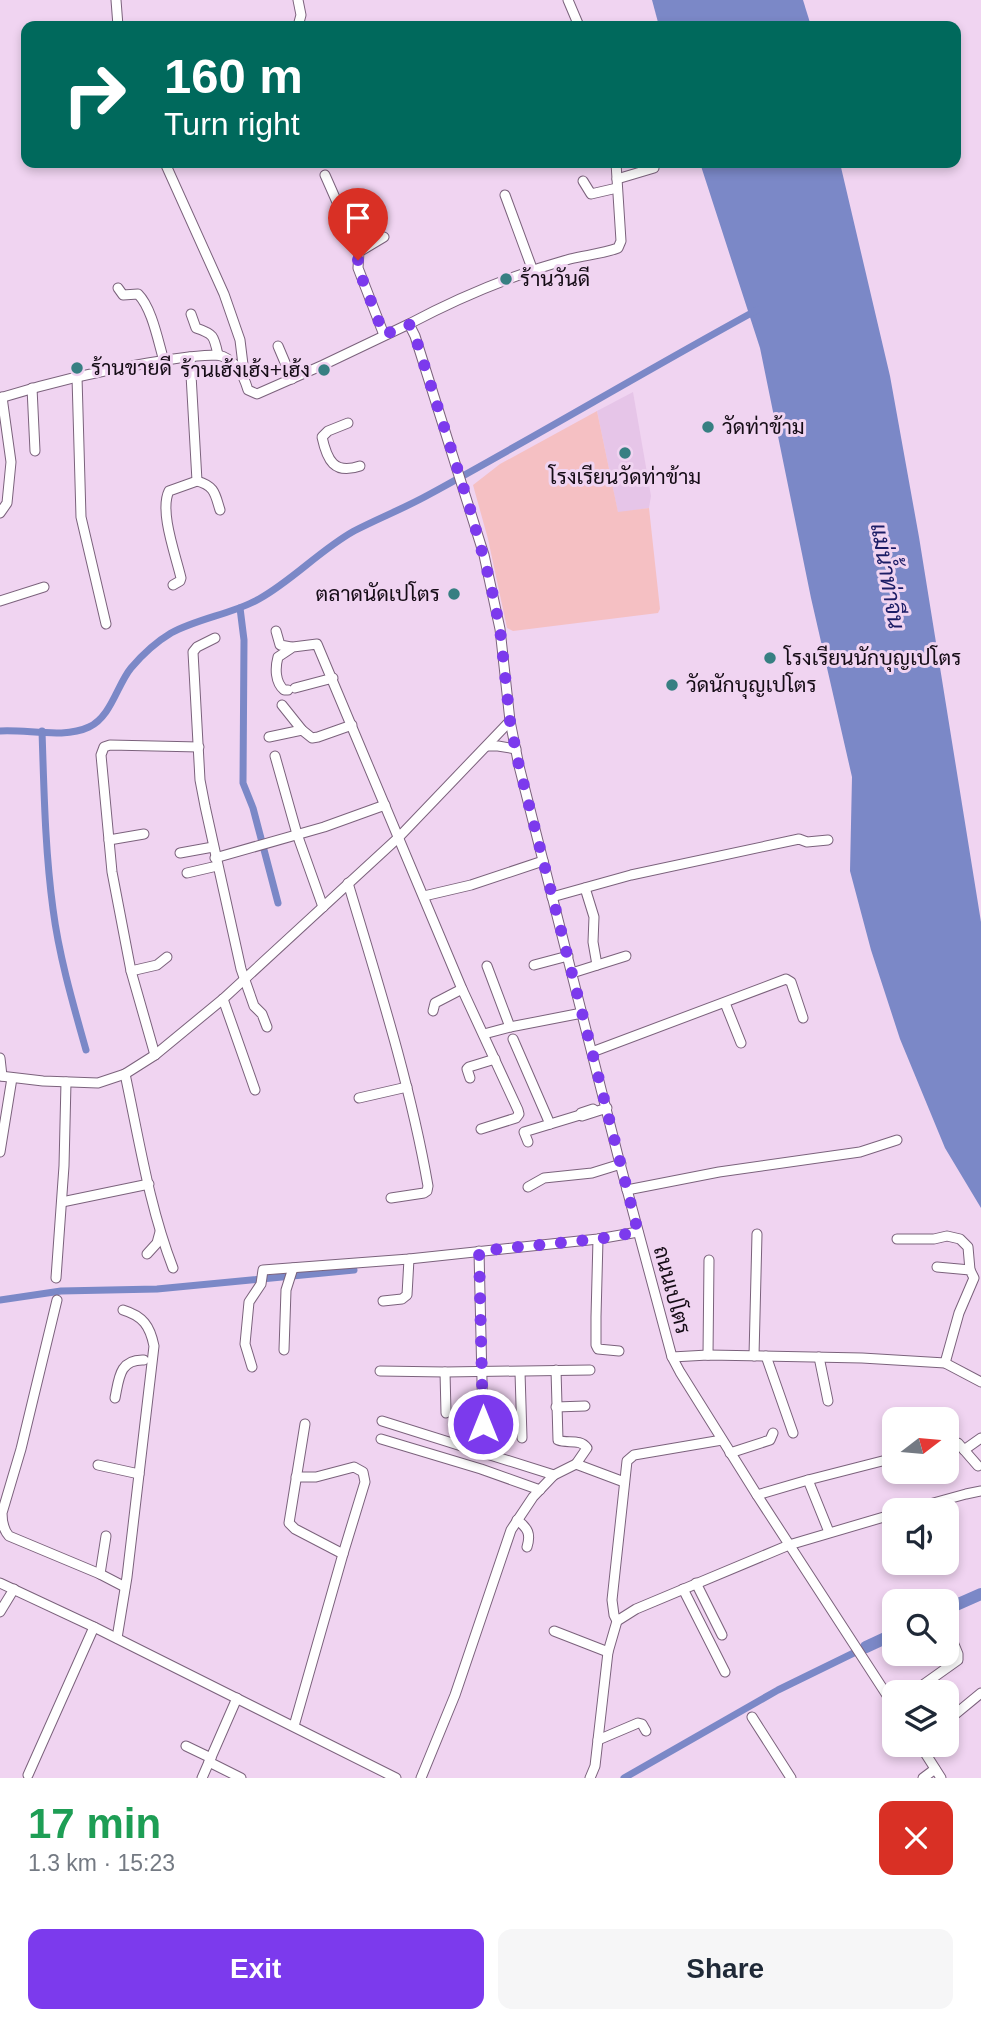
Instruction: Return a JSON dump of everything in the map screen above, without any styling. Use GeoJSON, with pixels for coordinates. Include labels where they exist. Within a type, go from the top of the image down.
{"type":"FeatureCollection","features":[{"type":"Feature","properties":{"kind":"street"},"geometry":{"type":"LineString","coordinates":[[116,0],[118,21]]}},
{"type":"Feature","properties":{"kind":"street"},"geometry":{"type":"LineString","coordinates":[[298,0],[299,21]]}},
{"type":"Feature","properties":{"kind":"street"},"geometry":{"type":"LineString","coordinates":[[568,0],[577,21]]}},
{"type":"Feature","properties":{"kind":"street"},"geometry":{"type":"LineString","coordinates":[[167,168],[224,294],[240,340],[248,390],[257,394],[436,310],[533,271],[572,258],[618,248],[621,241],[615,168]]}},
{"type":"Feature","properties":{"kind":"street"},"geometry":{"type":"LineString","coordinates":[[583,181],[591,194],[654,169]]}},
{"type":"Feature","properties":{"kind":"street"},"geometry":{"type":"LineString","coordinates":[[325,175],[359,252],[358,268],[384,335]]}},
{"type":"Feature","properties":{"kind":"street"},"geometry":{"type":"LineString","coordinates":[[505,195],[533,271]]}},
{"type":"Feature","properties":{"kind":"street"},"geometry":{"type":"LineString","coordinates":[[359,252],[384,237]]}},
{"type":"Feature","properties":{"kind":"street"},"geometry":{"type":"LineString","coordinates":[[118,288],[123,295],[138,294],[142,298],[164,360]]}},
{"type":"Feature","properties":{"kind":"street"},"geometry":{"type":"LineString","coordinates":[[191,314],[196,328],[210,333],[214,338],[218,355]]}},
{"type":"Feature","properties":{"kind":"street","name":"ถนนเปโตร"},"geometry":{"type":"LineString","coordinates":[[409,324],[484,555],[500,629],[510,721],[516,749],[672,1357],[730,1453],[882,1687]]}},
{"type":"Feature","properties":{"kind":"street"},"geometry":{"type":"LineString","coordinates":[[278,346],[292,379]]}},
{"type":"Feature","properties":{"kind":"street"},"geometry":{"type":"LineString","coordinates":[[0,513],[7,503],[12,462],[1,398],[77,377],[190,357],[226,357],[233,361],[245,379]]}},
{"type":"Feature","properties":{"kind":"street"},"geometry":{"type":"LineString","coordinates":[[190,357],[197,481]]}},
{"type":"Feature","properties":{"kind":"street"},"geometry":{"type":"LineString","coordinates":[[77,377],[81,517],[106,624]]}},
{"type":"Feature","properties":{"kind":"street"},"geometry":{"type":"LineString","coordinates":[[32,388],[35,450]]}},
{"type":"Feature","properties":{"kind":"street"},"geometry":{"type":"LineString","coordinates":[[348,423],[324,433],[323,442],[335,466],[349,470],[360,466]]}},
{"type":"Feature","properties":{"kind":"street"},"geometry":{"type":"LineString","coordinates":[[173,585],[181,578],[165,509],[167,494],[197,481],[208,484],[214,491],[220,510]]}},
{"type":"Feature","properties":{"kind":"street"},"geometry":{"type":"LineString","coordinates":[[0,601],[44,587]]}},
{"type":"Feature","properties":{"kind":"street"},"geometry":{"type":"LineString","coordinates":[[276,631],[280,645],[293,648]]}},
{"type":"Feature","properties":{"kind":"street"},"geometry":{"type":"LineString","coordinates":[[215,638],[193,652],[200,780],[244,979],[254,1006],[262,1014],[267,1027]]}},
{"type":"Feature","properties":{"kind":"street"},"geometry":{"type":"LineString","coordinates":[[333,678],[284,690],[280,687],[275,667],[278,657],[293,648],[317,644],[333,678],[462,989],[519,1114],[516,1118],[481,1129]]}},
{"type":"Feature","properties":{"kind":"street"},"geometry":{"type":"LineString","coordinates":[[282,705],[312,738],[352,725]]}},
{"type":"Feature","properties":{"kind":"street"},"geometry":{"type":"LineString","coordinates":[[5,1077],[99,1083],[125,1074],[155,1055],[223,999],[399,837],[510,721]]}},
{"type":"Feature","properties":{"kind":"street"},"geometry":{"type":"LineString","coordinates":[[269,737],[302,730]]}},
{"type":"Feature","properties":{"kind":"street"},"geometry":{"type":"LineString","coordinates":[[155,1055],[131,971],[113,872],[102,755],[104,747],[110,745],[199,747]]}},
{"type":"Feature","properties":{"kind":"street"},"geometry":{"type":"LineString","coordinates":[[487,746],[516,749]]}},
{"type":"Feature","properties":{"kind":"street"},"geometry":{"type":"LineString","coordinates":[[275,756],[297,834],[323,907]]}},
{"type":"Feature","properties":{"kind":"street"},"geometry":{"type":"LineString","coordinates":[[187,873],[257,846],[324,827],[385,805]]}},
{"type":"Feature","properties":{"kind":"street"},"geometry":{"type":"LineString","coordinates":[[110,840],[144,834]]}},
{"type":"Feature","properties":{"kind":"street"},"geometry":{"type":"LineString","coordinates":[[552,897],[639,873],[799,839],[807,842],[828,840]]}},
{"type":"Feature","properties":{"kind":"street"},"geometry":{"type":"LineString","coordinates":[[180,853],[213,847]]}},
{"type":"Feature","properties":{"kind":"street"},"geometry":{"type":"LineString","coordinates":[[424,896],[471,885],[543,862]]}},
{"type":"Feature","properties":{"kind":"street"},"geometry":{"type":"LineString","coordinates":[[348,883],[407,1087],[428,1186],[424,1193],[391,1198]]}},
{"type":"Feature","properties":{"kind":"street"},"geometry":{"type":"LineString","coordinates":[[585,888],[594,917],[593,943],[597,965]]}},
{"type":"Feature","properties":{"kind":"street"},"geometry":{"type":"LineString","coordinates":[[534,965],[568,956]]}},
{"type":"Feature","properties":{"kind":"street"},"geometry":{"type":"LineString","coordinates":[[572,973],[626,956]]}},
{"type":"Feature","properties":{"kind":"street"},"geometry":{"type":"LineString","coordinates":[[131,971],[157,965],[167,957]]}},
{"type":"Feature","properties":{"kind":"street"},"geometry":{"type":"LineString","coordinates":[[487,966],[510,1027]]}},
{"type":"Feature","properties":{"kind":"street"},"geometry":{"type":"LineString","coordinates":[[593,1052],[786,979],[791,982],[803,1018]]}},
{"type":"Feature","properties":{"kind":"street"},"geometry":{"type":"LineString","coordinates":[[433,1012],[435,1003],[462,989]]}},
{"type":"Feature","properties":{"kind":"street"},"geometry":{"type":"LineString","coordinates":[[223,999],[255,1090]]}},
{"type":"Feature","properties":{"kind":"street"},"geometry":{"type":"LineString","coordinates":[[725,1003],[741,1043]]}},
{"type":"Feature","properties":{"kind":"street"},"geometry":{"type":"LineString","coordinates":[[484,1034],[583,1013]]}},
{"type":"Feature","properties":{"kind":"street"},"geometry":{"type":"LineString","coordinates":[[513,1039],[550,1124]]}},
{"type":"Feature","properties":{"kind":"street"},"geometry":{"type":"LineString","coordinates":[[0,1058],[5,1077],[0,1152]]}},
{"type":"Feature","properties":{"kind":"street"},"geometry":{"type":"LineString","coordinates":[[470,1078],[467,1069],[469,1066],[495,1059]]}},
{"type":"Feature","properties":{"kind":"street"},"geometry":{"type":"LineString","coordinates":[[125,1074],[160,1230],[173,1268]]}},
{"type":"Feature","properties":{"kind":"street"},"geometry":{"type":"LineString","coordinates":[[56,1278],[62,1202],[66,1082]]}},
{"type":"Feature","properties":{"kind":"street"},"geometry":{"type":"LineString","coordinates":[[359,1098],[407,1087]]}},
{"type":"Feature","properties":{"kind":"street"},"geometry":{"type":"LineString","coordinates":[[527,1142],[524,1132],[607,1108]]}},
{"type":"Feature","properties":{"kind":"street"},"geometry":{"type":"LineString","coordinates":[[627,1190],[719,1172],[860,1152],[897,1140]]}},
{"type":"Feature","properties":{"kind":"street"},"geometry":{"type":"LineString","coordinates":[[528,1187],[544,1178],[592,1174],[621,1164]]}},
{"type":"Feature","properties":{"kind":"street"},"geometry":{"type":"LineString","coordinates":[[62,1202],[149,1184]]}},
{"type":"Feature","properties":{"kind":"street"},"geometry":{"type":"LineString","coordinates":[[147,1254],[157,1243],[160,1230]]}},
{"type":"Feature","properties":{"kind":"street"},"geometry":{"type":"LineString","coordinates":[[252,1367],[244,1344],[249,1302],[262,1279],[263,1270],[292,1270],[409,1259],[598,1239],[638,1232]]}},
{"type":"Feature","properties":{"kind":"street"},"geometry":{"type":"LineString","coordinates":[[754,1356],[757,1234]]}},
{"type":"Feature","properties":{"kind":"street"},"geometry":{"type":"LineString","coordinates":[[897,1239],[934,1239],[947,1236],[960,1239],[968,1247],[974,1282],[960,1313],[945,1363]]}},
{"type":"Feature","properties":{"kind":"street"},"geometry":{"type":"LineString","coordinates":[[598,1239],[596,1345],[601,1350],[619,1351]]}},
{"type":"Feature","properties":{"kind":"street"},"geometry":{"type":"LineString","coordinates":[[479,1251],[483,1424]]}},
{"type":"Feature","properties":{"kind":"street"},"geometry":{"type":"LineString","coordinates":[[383,1301],[402,1299],[407,1295],[409,1259]]}},
{"type":"Feature","properties":{"kind":"street"},"geometry":{"type":"LineString","coordinates":[[708,1355],[709,1260]]}},
{"type":"Feature","properties":{"kind":"street"},"geometry":{"type":"LineString","coordinates":[[937,1267],[970,1270]]}},
{"type":"Feature","properties":{"kind":"street"},"geometry":{"type":"LineString","coordinates":[[284,1350],[288,1281],[292,1270]]}},
{"type":"Feature","properties":{"kind":"street"},"geometry":{"type":"LineString","coordinates":[[57,1300],[21,1449],[2,1513],[2,1523],[9,1536],[125,1587]]}},
{"type":"Feature","properties":{"kind":"street"},"geometry":{"type":"LineString","coordinates":[[117,1638],[139,1474],[148,1361],[154,1346],[144,1321],[123,1310]]}},
{"type":"Feature","properties":{"kind":"street"},"geometry":{"type":"LineString","coordinates":[[766,1356],[793,1433]]}},
{"type":"Feature","properties":{"kind":"street"},"geometry":{"type":"LineString","coordinates":[[672,1357],[819,1357],[945,1363],[981,1382]]}},
{"type":"Feature","properties":{"kind":"street"},"geometry":{"type":"LineString","coordinates":[[819,1357],[828,1401]]}},
{"type":"Feature","properties":{"kind":"street"},"geometry":{"type":"LineString","coordinates":[[115,1398],[124,1366],[129,1362],[148,1361]]}},
{"type":"Feature","properties":{"kind":"street"},"geometry":{"type":"LineString","coordinates":[[421,1778],[455,1695],[517,1520],[554,1475],[576,1464],[587,1448],[579,1442],[558,1440],[556,1370]]}},
{"type":"Feature","properties":{"kind":"street"},"geometry":{"type":"LineString","coordinates":[[380,1371],[590,1370]]}},
{"type":"Feature","properties":{"kind":"street"},"geometry":{"type":"LineString","coordinates":[[445,1372],[446,1413]]}},
{"type":"Feature","properties":{"kind":"street"},"geometry":{"type":"LineString","coordinates":[[520,1372],[522,1438]]}},
{"type":"Feature","properties":{"kind":"street"},"geometry":{"type":"LineString","coordinates":[[556,1407],[584,1406]]}},
{"type":"Feature","properties":{"kind":"street"},"geometry":{"type":"LineString","coordinates":[[382,1421],[554,1475]]}},
{"type":"Feature","properties":{"kind":"street"},"geometry":{"type":"LineString","coordinates":[[304,1424],[289,1520],[291,1526],[343,1554]]}},
{"type":"Feature","properties":{"kind":"street"},"geometry":{"type":"LineString","coordinates":[[730,1453],[770,1440],[773,1433]]}},
{"type":"Feature","properties":{"kind":"street"},"geometry":{"type":"LineString","coordinates":[[964,1450],[981,1438]]}},
{"type":"Feature","properties":{"kind":"street"},"geometry":{"type":"LineString","coordinates":[[381,1439],[540,1490]]}},
{"type":"Feature","properties":{"kind":"street"},"geometry":{"type":"LineString","coordinates":[[617,1621],[612,1600],[627,1461],[634,1455],[722,1440]]}},
{"type":"Feature","properties":{"kind":"street"},"geometry":{"type":"LineString","coordinates":[[959,1444],[978,1466]]}},
{"type":"Feature","properties":{"kind":"street"},"geometry":{"type":"LineString","coordinates":[[757,1495],[882,1461]]}},
{"type":"Feature","properties":{"kind":"street"},"geometry":{"type":"LineString","coordinates":[[576,1464],[625,1482]]}},
{"type":"Feature","properties":{"kind":"street"},"geometry":{"type":"LineString","coordinates":[[98,1465],[139,1474]]}},
{"type":"Feature","properties":{"kind":"street"},"geometry":{"type":"LineString","coordinates":[[294,1726],[365,1482],[363,1472],[354,1467],[316,1477],[296,1476]]}},
{"type":"Feature","properties":{"kind":"street"},"geometry":{"type":"LineString","coordinates":[[808,1480],[829,1532]]}},
{"type":"Feature","properties":{"kind":"street"},"geometry":{"type":"LineString","coordinates":[[954,1498],[981,1491]]}},
{"type":"Feature","properties":{"kind":"street"},"geometry":{"type":"LineString","coordinates":[[590,1778],[595,1766],[608,1652],[617,1621],[636,1609],[789,1545],[882,1517]]}},
{"type":"Feature","properties":{"kind":"street"},"geometry":{"type":"LineString","coordinates":[[517,1520],[528,1530],[527,1547]]}},
{"type":"Feature","properties":{"kind":"street"},"geometry":{"type":"LineString","coordinates":[[100,1574],[106,1536]]}},
{"type":"Feature","properties":{"kind":"street"},"geometry":{"type":"LineString","coordinates":[[0,1583],[117,1638],[396,1778]]}},
{"type":"Feature","properties":{"kind":"street"},"geometry":{"type":"LineString","coordinates":[[696,1583],[722,1635]]}},
{"type":"Feature","properties":{"kind":"street"},"geometry":{"type":"LineString","coordinates":[[0,1612],[14,1589]]}},
{"type":"Feature","properties":{"kind":"street"},"geometry":{"type":"LineString","coordinates":[[683,1589],[725,1672]]}},
{"type":"Feature","properties":{"kind":"street"},"geometry":{"type":"LineString","coordinates":[[28,1775],[94,1627]]}},
{"type":"Feature","properties":{"kind":"street"},"geometry":{"type":"LineString","coordinates":[[554,1631],[608,1652]]}},
{"type":"Feature","properties":{"kind":"street"},"geometry":{"type":"LineString","coordinates":[[930,1680],[950,1666]]}},
{"type":"Feature","properties":{"kind":"street"},"geometry":{"type":"LineString","coordinates":[[959,1711],[981,1693]]}},
{"type":"Feature","properties":{"kind":"street"},"geometry":{"type":"LineString","coordinates":[[202,1778],[237,1698]]}},
{"type":"Feature","properties":{"kind":"street"},"geometry":{"type":"LineString","coordinates":[[752,1717],[791,1778]]}},
{"type":"Feature","properties":{"kind":"street"},"geometry":{"type":"LineString","coordinates":[[598,1740],[638,1723],[642,1724],[646,1731]]}},
{"type":"Feature","properties":{"kind":"street"},"geometry":{"type":"LineString","coordinates":[[186,1746],[242,1778]]}},
{"type":"Feature","properties":{"kind":"street"},"geometry":{"type":"LineString","coordinates":[[923,1778],[938,1774],[927,1757]]}},
{"type":"Feature","properties":{"kind":"shaded area","name":"โรงเรียนวัดท่าข้าม"},"geometry":{"type":"Polygon","coordinates":[[[633,392],[651,496],[649,508],[618,513],[597,411],[633,392]]]}},
{"type":"Feature","properties":{"kind":"shaded area"},"geometry":{"type":"Polygon","coordinates":[[[597,411],[618,512],[649,508],[660,609],[658,613],[513,631],[507,628],[488,539],[473,485],[500,464],[597,411]]]}},
{"type":"Feature","properties":{"kind":"water"},"geometry":{"type":"Polygon","coordinates":[[[652,0],[803,0],[809,21],[658,21],[652,0]]]}},
{"type":"Feature","properties":{"kind":"water","name":"แม่น้ำท่าจีน"},"geometry":{"type":"Polygon","coordinates":[[[702,168],[841,168],[890,376],[919,537],[981,922],[981,1208],[945,1148],[900,1039],[871,950],[850,871],[852,777],[811,598],[760,348],[702,168]]]}},
{"type":"Feature","properties":{"kind":"waterway"},"geometry":{"type":"LineString","coordinates":[[0,731],[57,733],[89,727],[103,716],[131,668],[171,633],[259,599],[354,531],[430,494],[757,310]]}},
{"type":"Feature","properties":{"kind":"waterway"},"geometry":{"type":"LineString","coordinates":[[240,608],[244,640],[243,783],[253,808],[278,903]]}},
{"type":"Feature","properties":{"kind":"waterway"},"geometry":{"type":"LineString","coordinates":[[42,731],[53,909],[71,998],[86,1050]]}},
{"type":"Feature","properties":{"kind":"waterway"},"geometry":{"type":"LineString","coordinates":[[0,1300],[61,1291],[157,1289],[354,1270]]}},
{"type":"Feature","properties":{"kind":"waterway"},"geometry":{"type":"LineString","coordinates":[[959,1604],[981,1594]]}},
{"type":"Feature","properties":{"kind":"waterway"},"geometry":{"type":"LineString","coordinates":[[866,1647],[882,1640]]}},
{"type":"Feature","properties":{"kind":"waterway"},"geometry":{"type":"LineString","coordinates":[[624,1778],[778,1690],[866,1647]]}},
{"type":"Feature","properties":{"kind":"place","name":"ร้านวันดี"},"geometry":{"type":"Point","coordinates":[506,279]}},
{"type":"Feature","properties":{"kind":"place","name":"ร้านขายดี"},"geometry":{"type":"Point","coordinates":[77,368]}},
{"type":"Feature","properties":{"kind":"place","name":"ร้านเฮ้งเฮ้ง+เฮ้ง"},"geometry":{"type":"Point","coordinates":[324,370]}},
{"type":"Feature","properties":{"kind":"place","name":"วัดท่าข้าม"},"geometry":{"type":"Point","coordinates":[708,427]}},
{"type":"Feature","properties":{"kind":"place","name":"โรงเรียนวัดท่าข้าม"},"geometry":{"type":"Point","coordinates":[625,453]}},
{"type":"Feature","properties":{"kind":"place","name":"ตลาดนัดเปโตร"},"geometry":{"type":"Point","coordinates":[454,594]}},
{"type":"Feature","properties":{"kind":"place","name":"โรงเรียนนักบุญเปโตร"},"geometry":{"type":"Point","coordinates":[770,658]}},
{"type":"Feature","properties":{"kind":"place","name":"วัดนักบุญเปโตร"},"geometry":{"type":"Point","coordinates":[672,685]}},
{"type":"Feature","properties":{"kind":"route"},"geometry":{"type":"LineString","coordinates":[[358,260],[358,268],[384,335],[409,324],[415,336],[484,555],[500,629],[510,721],[519,766],[638,1232],[598,1239],[479,1251],[483,1424]]}}]}
